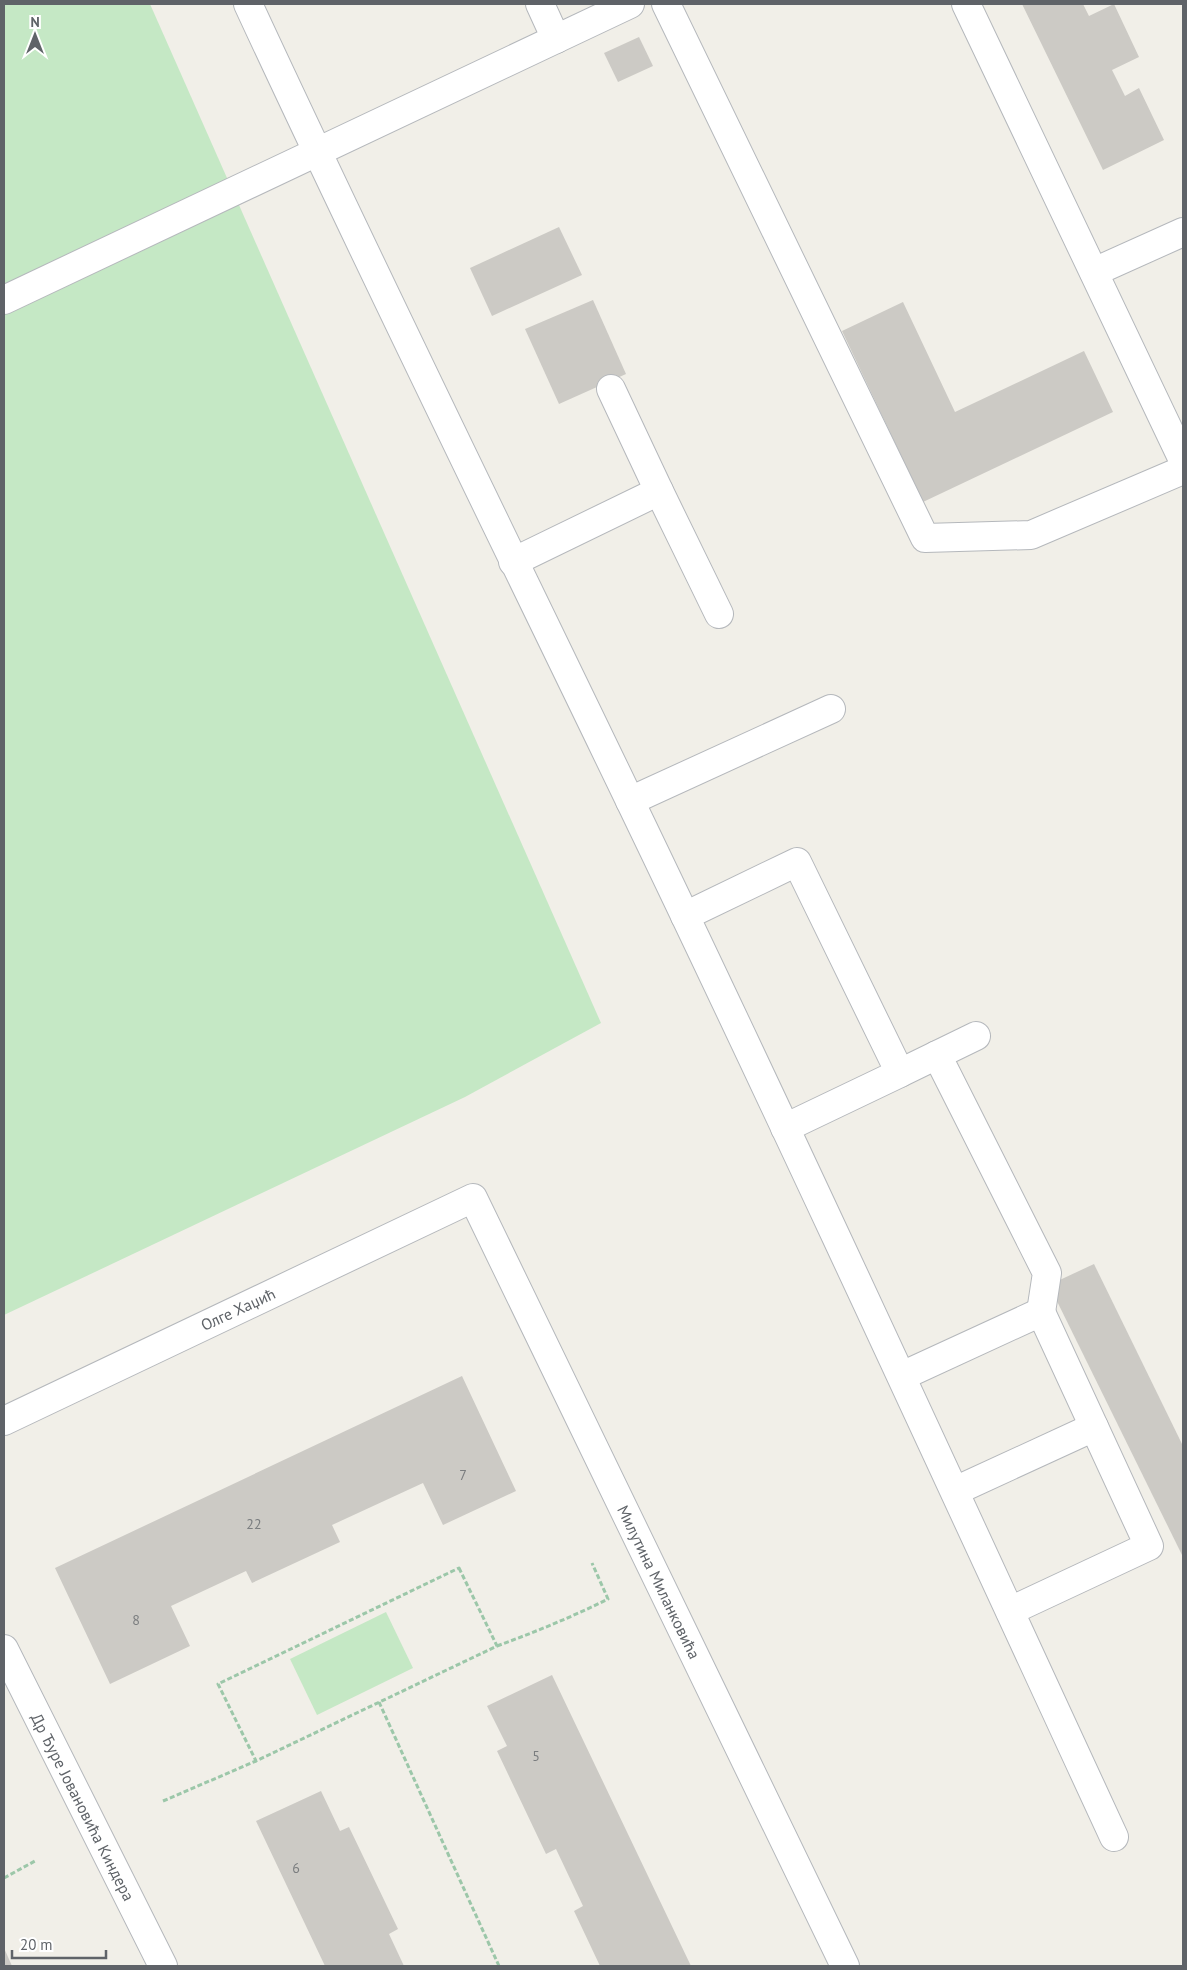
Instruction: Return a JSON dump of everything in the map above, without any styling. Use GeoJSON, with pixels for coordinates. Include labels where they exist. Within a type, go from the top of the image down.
{"type":"FeatureCollection","features":[{"type":"Feature","properties":{"kind":"street"},"geometry":{"type":"LineString","coordinates":[[248,4],[316,151],[685,916],[902,1376],[1114,1836]]}},
{"type":"Feature","properties":{"kind":"street"},"geometry":{"type":"LineString","coordinates":[[540,4],[556,39]]}},
{"type":"Feature","properties":{"kind":"street"},"geometry":{"type":"LineString","coordinates":[[4,300],[630,4]]}},
{"type":"Feature","properties":{"kind":"street"},"geometry":{"type":"LineString","coordinates":[[666,4],[925,538],[1031,536],[1183,470]]}},
{"type":"Feature","properties":{"kind":"street"},"geometry":{"type":"LineString","coordinates":[[966,4],[1183,460]]}},
{"type":"Feature","properties":{"kind":"street"},"geometry":{"type":"LineString","coordinates":[[1094,272],[1183,232]]}},
{"type":"Feature","properties":{"kind":"street"},"geometry":{"type":"LineString","coordinates":[[611,389],[719,614]]}},
{"type":"Feature","properties":{"kind":"street"},"geometry":{"type":"LineString","coordinates":[[513,562],[659,491]]}},
{"type":"Feature","properties":{"kind":"street"},"geometry":{"type":"LineString","coordinates":[[630,801],[831,709]]}},
{"type":"Feature","properties":{"kind":"street"},"geometry":{"type":"LineString","coordinates":[[685,916],[797,862],[900,1073]]}},
{"type":"Feature","properties":{"kind":"street"},"geometry":{"type":"LineString","coordinates":[[785,1128],[976,1036]]}},
{"type":"Feature","properties":{"kind":"street"},"geometry":{"type":"LineString","coordinates":[[937,1055],[1046,1273],[1041,1312],[1149,1546],[1010,1611]]}},
{"type":"Feature","properties":{"kind":"street","name":"Олге Хаџић"},"geometry":{"type":"LineString","coordinates":[[4,1421],[473,1198]]}},
{"type":"Feature","properties":{"kind":"street","name":"Милутина Миланковића"},"geometry":{"type":"LineString","coordinates":[[473,1198],[846,1966]]}},
{"type":"Feature","properties":{"kind":"street"},"geometry":{"type":"LineString","coordinates":[[902,1376],[1041,1312]]}},
{"type":"Feature","properties":{"kind":"street"},"geometry":{"type":"LineString","coordinates":[[955,1491],[1094,1427]]}},
{"type":"Feature","properties":{"kind":"street","name":"Др Ђуре Јовановића Киндера"},"geometry":{"type":"LineString","coordinates":[[4,1649],[163,1966]]}},
{"type":"Feature","properties":{"kind":"path"},"geometry":{"type":"LineString","coordinates":[[164,1801],[256,1761],[497,1646],[562,1621],[608,1599],[592,1563]]}},
{"type":"Feature","properties":{"kind":"path"},"geometry":{"type":"LineString","coordinates":[[256,1761],[218,1684],[459,1568],[497,1646]]}},
{"type":"Feature","properties":{"kind":"path"},"geometry":{"type":"LineString","coordinates":[[379,1702],[499,1966]]}},
{"type":"Feature","properties":{"kind":"path"},"geometry":{"type":"LineString","coordinates":[[4,1878],[35,1861]]}},
{"type":"Feature","properties":{"kind":"green space"},"geometry":{"type":"Polygon","coordinates":[[[4,4],[150,4],[601,1023],[465,1097],[4,1315],[4,4]]]}},
{"type":"Feature","properties":{"kind":"green space"},"geometry":{"type":"Polygon","coordinates":[[[386,1612],[413,1668],[317,1715],[290,1659],[386,1612]]]}},
{"type":"Feature","properties":{"kind":"building"},"geometry":{"type":"Polygon","coordinates":[[[1022,4],[1083,4],[1089,16],[1114,4],[1139,57],[1112,70],[1125,96],[1139,88],[1164,140],[1103,170],[1022,4]]]}},
{"type":"Feature","properties":{"kind":"building"},"geometry":{"type":"Polygon","coordinates":[[[639,37],[653,66],[618,82],[604,53],[639,37]]]}},
{"type":"Feature","properties":{"kind":"building"},"geometry":{"type":"Polygon","coordinates":[[[559,227],[582,275],[492,316],[470,268],[559,227]]]}},
{"type":"Feature","properties":{"kind":"building"},"geometry":{"type":"Polygon","coordinates":[[[593,300],[626,374],[559,404],[525,329],[593,300]]]}},
{"type":"Feature","properties":{"kind":"building"},"geometry":{"type":"Polygon","coordinates":[[[903,302],[955,412],[1084,351],[1113,412],[923,502],[842,331],[903,302]]]}},
{"type":"Feature","properties":{"kind":"building"},"geometry":{"type":"Polygon","coordinates":[[[1094,1264],[1183,1446],[1183,1557],[1049,1285],[1094,1264]]]}},
{"type":"Feature","properties":{"kind":"building"},"geometry":{"type":"Polygon","coordinates":[[[462,1376],[516,1491],[443,1525],[423,1483],[332,1525],[340,1542],[252,1583],[246,1571],[171,1606],[190,1646],[110,1684],[55,1568],[462,1376]]]}},
{"type":"Feature","properties":{"kind":"building"},"geometry":{"type":"Polygon","coordinates":[[[552,1675],[691,1966],[600,1966],[574,1911],[583,1906],[556,1849],[546,1854],[497,1751],[507,1746],[487,1706],[552,1675]]]}},
{"type":"Feature","properties":{"kind":"building"},"geometry":{"type":"Polygon","coordinates":[[[321,1791],[340,1831],[349,1827],[398,1929],[389,1934],[404,1966],[325,1966],[256,1821],[321,1791]]]}},
{"type":"Feature","properties":{"kind":"building"},"geometry":{"type":"Polygon","coordinates":[[[4,1948],[12,1966],[4,1966],[4,1948]]]}}]}
